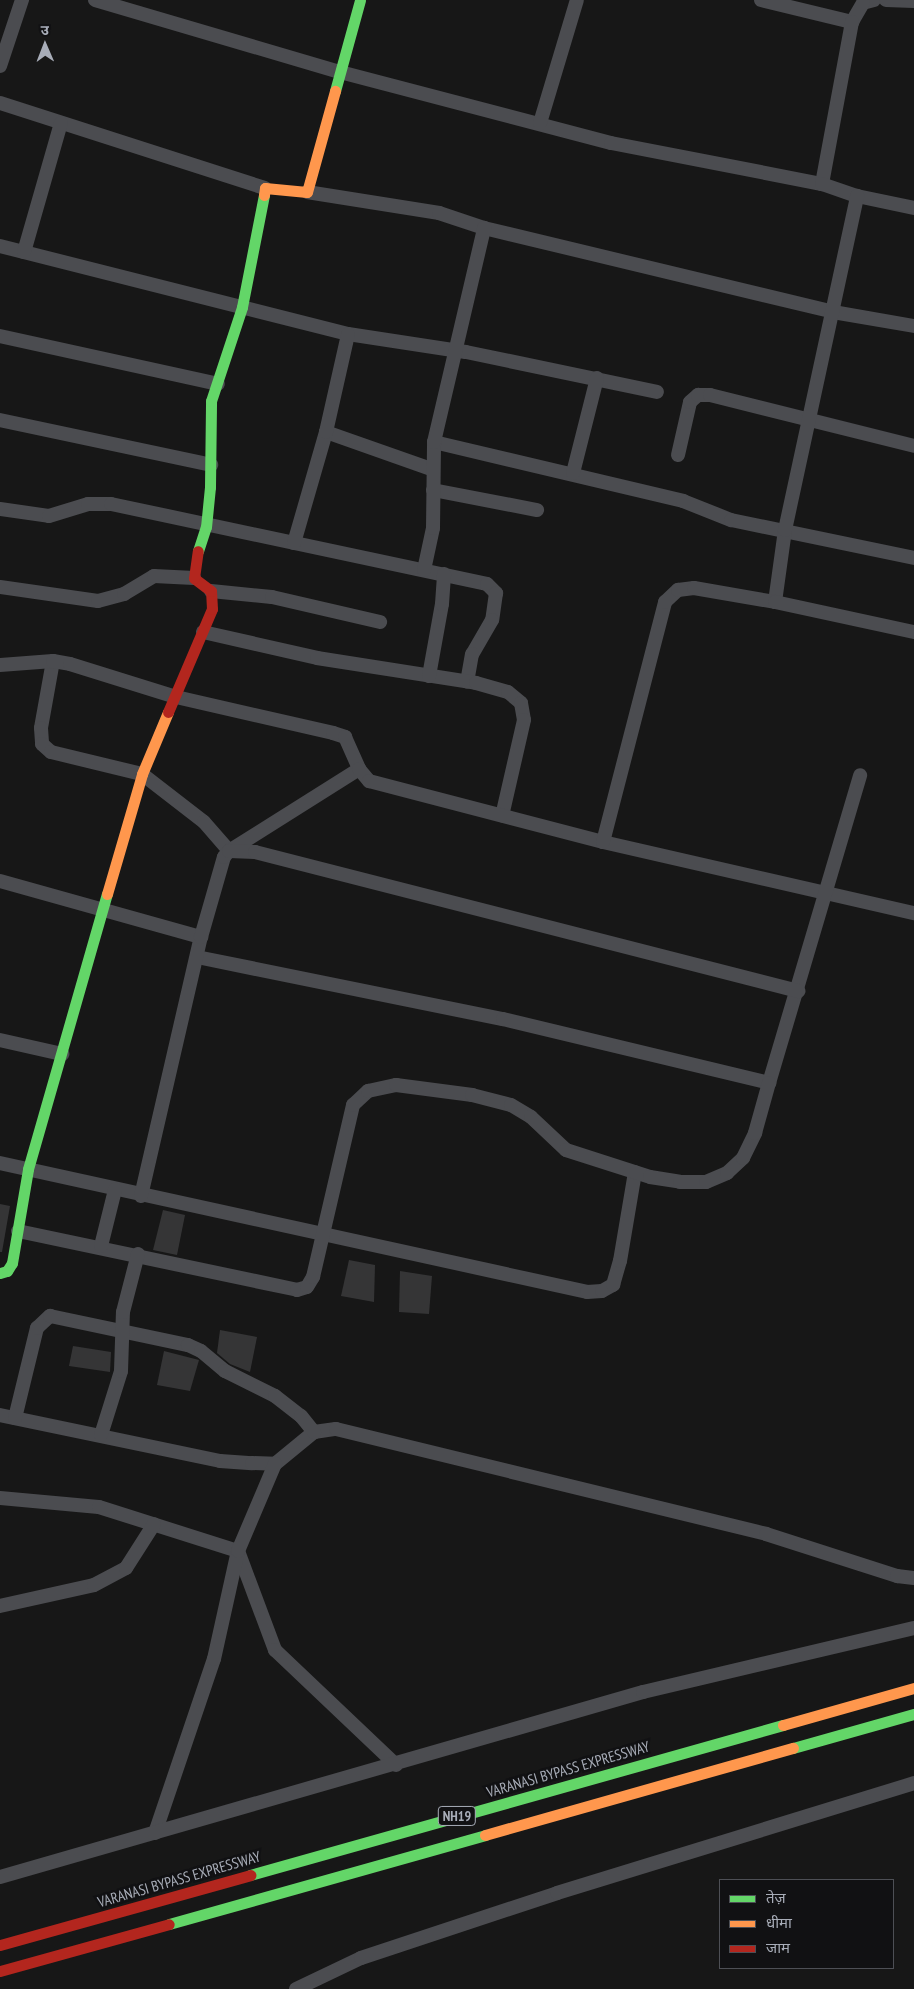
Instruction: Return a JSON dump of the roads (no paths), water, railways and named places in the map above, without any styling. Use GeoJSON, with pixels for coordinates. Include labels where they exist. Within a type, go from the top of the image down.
{"type":"FeatureCollection","features":[{"type":"Feature","properties":{"kind":"main road"},"geometry":{"type":"LineString","coordinates":[[0,1273],[7,1271],[12,1262],[28,1169],[142,774],[212,609],[211,591],[194,578],[194,561],[206,527],[211,465],[212,401],[242,307],[265,188],[307,192],[360,0]]}},
{"type":"Feature","properties":{"kind":"main road","name":"VARANASI BYPASS EXPRESSWAY"},"geometry":{"type":"LineString","coordinates":[[0,1945],[914,1688]]}},
{"type":"Feature","properties":{"kind":"main road","name":"NH19"},"geometry":{"type":"LineString","coordinates":[[0,1971],[914,1714]]}},
{"type":"Feature","properties":{"kind":"street"},"geometry":{"type":"LineString","coordinates":[[0,66],[22,0]]}},
{"type":"Feature","properties":{"kind":"street"},"geometry":{"type":"LineString","coordinates":[[95,0],[340,72],[611,143],[822,184],[857,196],[914,208]]}},
{"type":"Feature","properties":{"kind":"street"},"geometry":{"type":"LineString","coordinates":[[540,123],[577,0]]}},
{"type":"Feature","properties":{"kind":"street"},"geometry":{"type":"LineString","coordinates":[[761,0],[852,22]]}},
{"type":"Feature","properties":{"kind":"street"},"geometry":{"type":"LineString","coordinates":[[822,184],[852,22],[864,3],[874,0]]}},
{"type":"Feature","properties":{"kind":"street"},"geometry":{"type":"LineString","coordinates":[[886,0],[914,1]]}},
{"type":"Feature","properties":{"kind":"street"},"geometry":{"type":"LineString","coordinates":[[0,103],[265,188]]}},
{"type":"Feature","properties":{"kind":"street"},"geometry":{"type":"LineString","coordinates":[[24,252],[62,123]]}},
{"type":"Feature","properties":{"kind":"street"},"geometry":{"type":"LineString","coordinates":[[307,192],[440,213],[484,228],[833,312],[914,326]]}},
{"type":"Feature","properties":{"kind":"street"},"geometry":{"type":"LineString","coordinates":[[775,602],[785,530],[857,196]]}},
{"type":"Feature","properties":{"kind":"street"},"geometry":{"type":"LineString","coordinates":[[424,570],[433,528],[434,490],[431,468],[434,442],[484,228]]}},
{"type":"Feature","properties":{"kind":"street"},"geometry":{"type":"LineString","coordinates":[[0,246],[348,334],[597,378],[657,392]]}},
{"type":"Feature","properties":{"kind":"street"},"geometry":{"type":"LineString","coordinates":[[294,543],[326,432],[348,334]]}},
{"type":"Feature","properties":{"kind":"street"},"geometry":{"type":"LineString","coordinates":[[0,336],[218,384]]}},
{"type":"Feature","properties":{"kind":"street"},"geometry":{"type":"LineString","coordinates":[[574,473],[597,378]]}},
{"type":"Feature","properties":{"kind":"street"},"geometry":{"type":"LineString","coordinates":[[678,455],[690,402],[698,395],[710,395],[807,422],[914,446]]}},
{"type":"Feature","properties":{"kind":"street"},"geometry":{"type":"LineString","coordinates":[[0,420],[211,465]]}},
{"type":"Feature","properties":{"kind":"street"},"geometry":{"type":"LineString","coordinates":[[326,432],[431,468]]}},
{"type":"Feature","properties":{"kind":"street"},"geometry":{"type":"LineString","coordinates":[[434,442],[574,473],[683,501],[731,520],[914,558]]}},
{"type":"Feature","properties":{"kind":"street"},"geometry":{"type":"LineString","coordinates":[[434,490],[537,510]]}},
{"type":"Feature","properties":{"kind":"street"},"geometry":{"type":"LineString","coordinates":[[0,509],[49,516],[88,504],[111,504],[206,527],[294,543],[487,584],[496,593],[492,620],[472,654],[467,682]]}},
{"type":"Feature","properties":{"kind":"street"},"geometry":{"type":"LineString","coordinates":[[429,676],[442,604],[444,574]]}},
{"type":"Feature","properties":{"kind":"street"},"geometry":{"type":"LineString","coordinates":[[0,588],[98,600],[124,594],[154,576],[194,578]]}},
{"type":"Feature","properties":{"kind":"street"},"geometry":{"type":"LineString","coordinates":[[603,842],[665,602],[678,590],[694,588],[775,602],[914,632]]}},
{"type":"Feature","properties":{"kind":"street"},"geometry":{"type":"LineString","coordinates":[[211,591],[272,597],[380,622]]}},
{"type":"Feature","properties":{"kind":"street"},"geometry":{"type":"LineString","coordinates":[[203,632],[317,658],[467,682],[508,692],[521,704],[524,720],[502,816]]}},
{"type":"Feature","properties":{"kind":"street"},"geometry":{"type":"LineString","coordinates":[[53,661],[41,728],[42,744],[51,752],[142,774],[204,822],[229,851],[255,852],[798,991]]}},
{"type":"Feature","properties":{"kind":"street"},"geometry":{"type":"LineString","coordinates":[[0,665],[53,661],[176,697],[333,733],[344,738],[359,769],[369,781],[603,842],[914,913]]}},
{"type":"Feature","properties":{"kind":"street"},"geometry":{"type":"LineString","coordinates":[[141,1196],[201,937],[224,857],[229,851],[359,769]]}},
{"type":"Feature","properties":{"kind":"street"},"geometry":{"type":"LineString","coordinates":[[18,1231],[101,1246],[297,1290],[307,1287],[313,1276],[353,1105],[368,1091],[396,1085],[472,1095],[510,1105],[531,1117],[566,1150],[635,1172],[680,1182],[706,1182],[727,1173],[742,1158],[755,1133],[827,893],[860,775]]}},
{"type":"Feature","properties":{"kind":"street"},"geometry":{"type":"LineString","coordinates":[[0,882],[201,937]]}},
{"type":"Feature","properties":{"kind":"street"},"geometry":{"type":"LineString","coordinates":[[197,957],[503,1019],[769,1083]]}},
{"type":"Feature","properties":{"kind":"street"},"geometry":{"type":"LineString","coordinates":[[0,1040],[62,1054]]}},
{"type":"Feature","properties":{"kind":"street"},"geometry":{"type":"LineString","coordinates":[[0,1163],[141,1196],[322,1233],[586,1292],[602,1291],[613,1285],[620,1261],[635,1172]]}},
{"type":"Feature","properties":{"kind":"street"},"geometry":{"type":"LineString","coordinates":[[101,1246],[115,1190]]}},
{"type":"Feature","properties":{"kind":"street"},"geometry":{"type":"LineString","coordinates":[[101,1435],[121,1371],[123,1312],[138,1254]]}},
{"type":"Feature","properties":{"kind":"street"},"geometry":{"type":"LineString","coordinates":[[15,1418],[31,1349],[43,1319],[57,1316],[122,1330],[202,1351],[225,1371],[275,1396],[301,1416],[314,1432]]}},
{"type":"Feature","properties":{"kind":"street"},"geometry":{"type":"LineString","coordinates":[[0,1415],[220,1461],[275,1464]]}},
{"type":"Feature","properties":{"kind":"street"},"geometry":{"type":"LineString","coordinates":[[155,1833],[214,1659],[238,1551],[275,1464],[314,1432],[336,1428],[550,1478],[766,1534],[897,1576],[914,1578]]}},
{"type":"Feature","properties":{"kind":"street"},"geometry":{"type":"LineString","coordinates":[[0,1498],[99,1507],[238,1551]]}},
{"type":"Feature","properties":{"kind":"street"},"geometry":{"type":"LineString","coordinates":[[0,1606],[94,1585],[118,1573],[126,1568],[154,1524]]}},
{"type":"Feature","properties":{"kind":"street"},"geometry":{"type":"LineString","coordinates":[[238,1551],[275,1650],[396,1765]]}},
{"type":"Feature","properties":{"kind":"street"},"geometry":{"type":"LineString","coordinates":[[0,1877],[396,1765],[643,1692],[914,1628]]}},
{"type":"Feature","properties":{"kind":"street"},"geometry":{"type":"LineString","coordinates":[[296,1989],[361,1958],[914,1783]]}}]}
